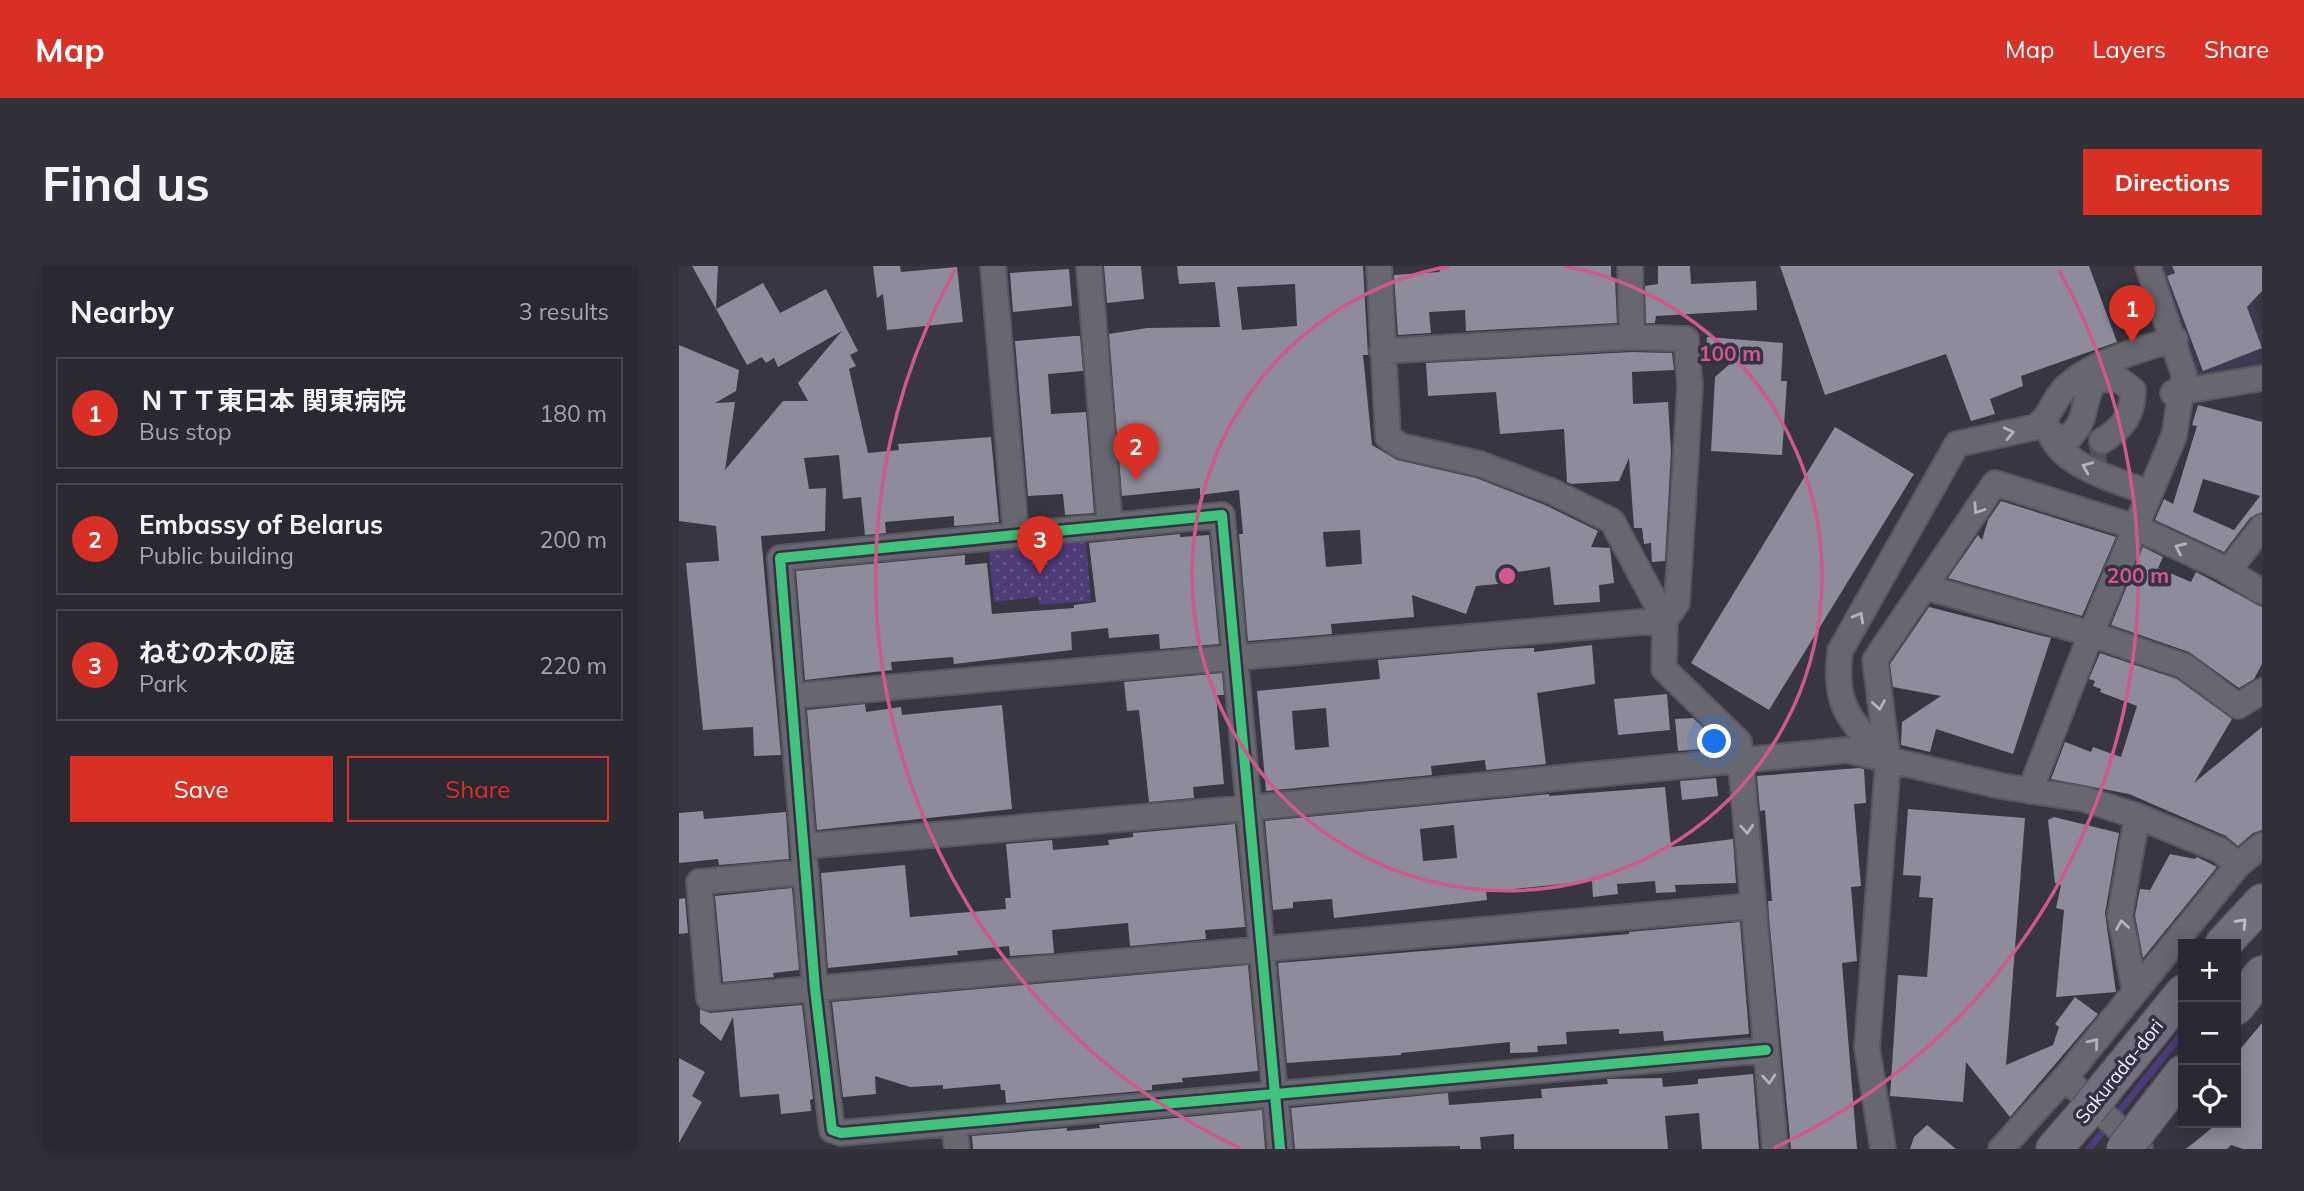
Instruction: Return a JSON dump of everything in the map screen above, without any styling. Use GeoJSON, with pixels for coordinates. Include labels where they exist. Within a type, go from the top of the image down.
{"type":"FeatureCollection","features":[{"type":"Feature","properties":{"kind":"highway"},"geometry":{"type":"LineString","coordinates":[[2228,939],[2262,902]]}},
{"type":"Feature","properties":{"kind":"highway"},"geometry":{"type":"LineString","coordinates":[[2240,1002],[2262,974]]}},
{"type":"Feature","properties":{"kind":"highway","name":"Sakurada-dori"},"geometry":{"type":"LineString","coordinates":[[2055,1149],[2178,999]]}},
{"type":"Feature","properties":{"kind":"highway"},"geometry":{"type":"LineString","coordinates":[[2124,1149],[2143,1134],[2178,1081]]}},
{"type":"Feature","properties":{"kind":"street"},"geometry":{"type":"LineString","coordinates":[[993,266],[1016,535]]}},
{"type":"Feature","properties":{"kind":"street"},"geometry":{"type":"LineString","coordinates":[[1089,266],[1110,527]]}},
{"type":"Feature","properties":{"kind":"street"},"geometry":{"type":"LineString","coordinates":[[1379,266],[1388,437],[1401,446],[1480,464],[1551,491],[1612,521],[1665,620],[1664,669],[1739,742],[1775,1149]]}},
{"type":"Feature","properties":{"kind":"street"},"geometry":{"type":"LineString","coordinates":[[1630,266],[1632,337]]}},
{"type":"Feature","properties":{"kind":"street"},"geometry":{"type":"LineString","coordinates":[[2030,791],[2134,527],[2174,436],[2177,393],[2184,375],[2175,339],[2148,266]]}},
{"type":"Feature","properties":{"kind":"street"},"geometry":{"type":"LineString","coordinates":[[791,696],[1665,620],[1677,603],[1690,386],[1686,339],[1632,337],[1382,351]]}},
{"type":"Feature","properties":{"kind":"street"},"geometry":{"type":"LineString","coordinates":[[2149,493],[2065,457],[2054,445],[2048,427],[2062,391],[2077,376],[2175,339]]}},
{"type":"Feature","properties":{"kind":"street"},"geometry":{"type":"LineString","coordinates":[[1888,761],[1846,715],[1837,676],[1840,651],[1957,444],[2036,427],[2048,427],[2068,439],[2081,426],[2086,396],[2095,380],[2118,379],[2133,390],[2129,417],[2104,445],[2125,439],[2138,426],[2144,405],[2143,390],[2136,378],[2123,368],[2103,366]]}},
{"type":"Feature","properties":{"kind":"street"},"geometry":{"type":"LineString","coordinates":[[2177,393],[2262,378]]}},
{"type":"Feature","properties":{"kind":"street"},"geometry":{"type":"LineString","coordinates":[[1883,1149],[1867,1048],[1888,761],[1875,660],[1995,483],[2134,527],[2228,571],[2262,592]]}},
{"type":"Feature","properties":{"kind":"street"},"geometry":{"type":"LineString","coordinates":[[1280,1149],[1274,1093],[1263,948],[1248,808],[1236,657],[1221,515],[779,558],[815,989],[832,1130],[841,1133],[1274,1093],[1766,1049]]}},
{"type":"Feature","properties":{"kind":"street"},"geometry":{"type":"LineString","coordinates":[[2228,571],[2262,527]]}},
{"type":"Feature","properties":{"kind":"street"},"geometry":{"type":"LineString","coordinates":[[1925,587],[2091,634],[2184,666],[2238,706],[2262,691]]}},
{"type":"Feature","properties":{"kind":"street"},"geometry":{"type":"LineString","coordinates":[[804,846],[1248,808],[1847,750],[2030,791],[2084,799],[2137,816],[2220,850],[2238,865]]}},
{"type":"Feature","properties":{"kind":"street"},"geometry":{"type":"LineString","coordinates":[[2134,992],[2120,915],[2137,816]]}},
{"type":"Feature","properties":{"kind":"street"},"geometry":{"type":"LineString","coordinates":[[2000,1149],[2065,1078],[2238,865],[2262,845]]}},
{"type":"Feature","properties":{"kind":"street"},"geometry":{"type":"LineString","coordinates":[[806,872],[699,881],[709,998],[1752,906]]}},
{"type":"Feature","properties":{"kind":"street"},"geometry":{"type":"LineString","coordinates":[[2065,1078],[2143,1134]]}},
{"type":"Feature","properties":{"kind":"street"},"geometry":{"type":"LineString","coordinates":[[954,1123],[957,1149]]}},
{"type":"Feature","properties":{"kind":"shaded area"},"geometry":{"type":"Polygon","coordinates":[[[2157,266],[2240,266],[2262,328],[2262,370],[2191,385],[2157,266]]]}},
{"type":"Feature","properties":{"kind":"shaded area"},"geometry":{"type":"Polygon","coordinates":[[[1086,541],[1091,601],[1040,605],[1038,597],[994,602],[989,550],[1086,541]]]}},
{"type":"Feature","properties":{"kind":"shaded area"},"geometry":{"type":"Polygon","coordinates":[[[2178,1033],[2178,1044],[2093,1149],[2085,1149],[2178,1033]]]}},
{"type":"Feature","properties":{"kind":"building"},"geometry":{"type":"Polygon","coordinates":[[[692,266],[718,266],[716,309],[692,266]]]}},
{"type":"Feature","properties":{"kind":"building"},"geometry":{"type":"Polygon","coordinates":[[[873,266],[900,266],[901,272],[957,267],[963,322],[887,330],[883,294],[877,298],[873,266]]]}},
{"type":"Feature","properties":{"kind":"building"},"geometry":{"type":"Polygon","coordinates":[[[1104,266],[1141,266],[1144,299],[1107,303],[1104,266]]]}},
{"type":"Feature","properties":{"kind":"building"},"geometry":{"type":"Polygon","coordinates":[[[1177,266],[1363,266],[1368,355],[1363,355],[1372,445],[1397,460],[1476,478],[1545,505],[1598,531],[1591,547],[1610,548],[1614,583],[1599,585],[1600,602],[1554,605],[1550,567],[1517,572],[1518,582],[1476,586],[1466,614],[1412,595],[1414,617],[1331,624],[1332,634],[1248,641],[1239,534],[1243,534],[1239,490],[1200,495],[1200,488],[1122,496],[1109,334],[1147,328],[1220,327],[1215,282],[1179,284],[1177,266]],[[1295,284],[1237,287],[1242,330],[1297,326],[1295,284]],[[1360,530],[1323,532],[1326,567],[1362,564],[1360,530]]]}},
{"type":"Feature","properties":{"kind":"building"},"geometry":{"type":"Polygon","coordinates":[[[1443,266],[1611,266],[1611,278],[1615,278],[1617,323],[1466,331],[1465,310],[1429,312],[1431,333],[1398,335],[1394,275],[1439,272],[1443,266]]]}},
{"type":"Feature","properties":{"kind":"building"},"geometry":{"type":"Polygon","coordinates":[[[1658,266],[1690,266],[1691,284],[1756,281],[1757,310],[1656,316],[1655,323],[1646,323],[1645,286],[1658,284],[1658,266]]]}},
{"type":"Feature","properties":{"kind":"building"},"geometry":{"type":"Polygon","coordinates":[[[1780,266],[2089,266],[2117,342],[2021,376],[2023,386],[1990,399],[1995,414],[1971,421],[1946,354],[1825,395],[1780,266]]]}},
{"type":"Feature","properties":{"kind":"building"},"geometry":{"type":"Polygon","coordinates":[[[2172,266],[2262,266],[2262,291],[2247,307],[2262,348],[2203,371],[2167,276],[2175,273],[2172,266]]]}},
{"type":"Feature","properties":{"kind":"building"},"geometry":{"type":"Polygon","coordinates":[[[1069,269],[1072,306],[1013,312],[1010,273],[1069,269]]]}},
{"type":"Feature","properties":{"kind":"building"},"geometry":{"type":"Polygon","coordinates":[[[763,283],[780,313],[826,289],[858,351],[850,355],[856,366],[849,369],[868,453],[899,450],[898,444],[991,437],[999,522],[954,526],[954,516],[885,522],[886,533],[865,535],[861,497],[843,499],[839,455],[804,458],[809,489],[826,488],[825,531],[761,536],[781,755],[754,756],[753,727],[703,730],[686,563],[719,561],[716,526],[679,521],[679,345],[739,370],[736,391],[715,403],[735,402],[725,470],[783,401],[808,401],[798,383],[842,331],[778,367],[774,358],[766,363],[762,357],[747,365],[716,309],[763,283]]]}},
{"type":"Feature","properties":{"kind":"building"},"geometry":{"type":"Polygon","coordinates":[[[1080,336],[1083,371],[1048,374],[1051,414],[1086,412],[1094,513],[1065,515],[1063,494],[1028,496],[1015,341],[1080,336]]]}},
{"type":"Feature","properties":{"kind":"building"},"geometry":{"type":"Polygon","coordinates":[[[1707,337],[1783,343],[1781,381],[1787,381],[1782,455],[1711,451],[1715,377],[1740,355],[1706,353],[1707,337]]]}},
{"type":"Feature","properties":{"kind":"building"},"geometry":{"type":"Polygon","coordinates":[[[1632,352],[1672,353],[1674,370],[1632,372],[1633,404],[1668,402],[1671,451],[1665,561],[1652,562],[1651,543],[1644,544],[1642,528],[1634,528],[1629,458],[1619,481],[1571,484],[1567,482],[1564,429],[1500,434],[1496,392],[1428,396],[1426,363],[1632,352]]]}},
{"type":"Feature","properties":{"kind":"building"},"geometry":{"type":"Polygon","coordinates":[[[2198,405],[2262,422],[2262,512],[2250,518],[2224,552],[2155,520],[2164,499],[2173,504],[2197,426],[2192,425],[2198,405]],[[2203,479],[2193,512],[2234,530],[2260,496],[2203,479]]]}},
{"type":"Feature","properties":{"kind":"building"},"geometry":{"type":"Polygon","coordinates":[[[1835,427],[1914,474],[1769,710],[1691,663],[1835,427]]]}},
{"type":"Feature","properties":{"kind":"building"},"geometry":{"type":"Polygon","coordinates":[[[2001,501],[2116,537],[2082,616],[1948,578],[1978,535],[1982,540],[1988,520],[2001,501]]]}},
{"type":"Feature","properties":{"kind":"building"},"geometry":{"type":"Polygon","coordinates":[[[1180,534],[1180,537],[1209,535],[1219,644],[1160,649],[1159,634],[1109,638],[1108,628],[1071,632],[1072,650],[954,664],[953,657],[891,662],[892,670],[805,680],[796,571],[965,555],[965,565],[987,563],[992,614],[1074,608],[1074,605],[1096,602],[1089,543],[1180,534]]]}},
{"type":"Feature","properties":{"kind":"building"},"geometry":{"type":"Polygon","coordinates":[[[2143,547],[2163,557],[2158,568],[2191,582],[2196,572],[2262,607],[2262,664],[2254,679],[2239,688],[2189,652],[2111,625],[2143,547]]]}},
{"type":"Feature","properties":{"kind":"building"},"geometry":{"type":"Polygon","coordinates":[[[1929,607],[2051,638],[2013,754],[1936,729],[1930,752],[1901,745],[1902,722],[1941,696],[1893,687],[1890,664],[1929,607]]]}},
{"type":"Feature","properties":{"kind":"building"},"geometry":{"type":"Polygon","coordinates":[[[1592,645],[1595,684],[1537,693],[1546,764],[1486,770],[1485,760],[1431,766],[1432,775],[1266,791],[1257,691],[1380,679],[1378,660],[1506,649],[1534,648],[1534,652],[1592,645]],[[1326,708],[1292,711],[1295,750],[1329,747],[1326,708]]]}},
{"type":"Feature","properties":{"kind":"building"},"geometry":{"type":"Polygon","coordinates":[[[2100,653],[2177,679],[2232,719],[2194,783],[2262,727],[2262,830],[2253,833],[2238,846],[2226,836],[2129,794],[2051,779],[2065,742],[2091,752],[2093,747],[2121,757],[2137,706],[2100,692],[2101,689],[2093,686],[2095,681],[2089,679],[2100,653]]]}},
{"type":"Feature","properties":{"kind":"building"},"geometry":{"type":"Polygon","coordinates":[[[1222,673],[1224,695],[1216,695],[1224,784],[1193,787],[1194,798],[1149,802],[1139,710],[1127,711],[1124,682],[1222,673]]]}},
{"type":"Feature","properties":{"kind":"building"},"geometry":{"type":"Polygon","coordinates":[[[1667,694],[1670,730],[1618,735],[1614,699],[1667,694]]]}},
{"type":"Feature","properties":{"kind":"building"},"geometry":{"type":"Polygon","coordinates":[[[865,704],[866,712],[901,707],[902,715],[1002,705],[1012,809],[817,830],[807,710],[865,704]]]}},
{"type":"Feature","properties":{"kind":"building"},"geometry":{"type":"Polygon","coordinates":[[[1693,718],[1711,735],[1712,748],[1678,751],[1675,719],[1693,718]]]}},
{"type":"Feature","properties":{"kind":"building"},"geometry":{"type":"Polygon","coordinates":[[[1864,769],[1866,803],[1854,804],[1861,886],[1851,887],[1857,961],[1842,963],[1857,1149],[1791,1149],[1769,917],[1768,901],[1772,901],[1765,810],[1760,811],[1757,776],[1864,769]]]}},
{"type":"Feature","properties":{"kind":"building"},"geometry":{"type":"Polygon","coordinates":[[[1716,778],[1718,796],[1682,800],[1680,781],[1716,778]]]}},
{"type":"Feature","properties":{"kind":"building"},"geometry":{"type":"Polygon","coordinates":[[[1665,787],[1671,847],[1733,839],[1736,883],[1675,885],[1676,892],[1656,893],[1655,881],[1617,884],[1618,894],[1593,897],[1592,881],[1486,892],[1487,900],[1334,918],[1332,899],[1293,902],[1293,908],[1273,910],[1265,821],[1665,787]],[[1454,825],[1420,829],[1423,861],[1457,858],[1454,825]]]}},
{"type":"Feature","properties":{"kind":"building"},"geometry":{"type":"Polygon","coordinates":[[[1908,809],[2025,818],[2006,1065],[2053,1045],[2059,1027],[2055,1024],[2075,997],[2098,1014],[2010,1117],[1966,1062],[1963,1102],[1890,1096],[1898,975],[1927,977],[1933,898],[1919,897],[1921,876],[1903,875],[1908,809]]]}},
{"type":"Feature","properties":{"kind":"building"},"geometry":{"type":"Polygon","coordinates":[[[703,811],[704,819],[786,812],[789,859],[719,865],[718,859],[679,863],[679,813],[703,811]]]}},
{"type":"Feature","properties":{"kind":"building"},"geometry":{"type":"Polygon","coordinates":[[[2054,817],[2119,833],[2105,913],[2116,992],[2056,997],[2064,910],[2056,908],[2061,885],[2055,883],[2048,820],[2054,817]]]}},
{"type":"Feature","properties":{"kind":"building"},"geometry":{"type":"Polygon","coordinates":[[[1235,824],[1245,927],[1205,930],[1206,939],[1130,946],[1128,923],[1052,930],[1054,953],[1010,956],[1009,946],[957,951],[958,955],[828,968],[821,873],[905,865],[910,917],[1006,909],[1005,898],[1011,898],[1006,844],[1052,840],[1053,850],[1109,845],[1108,840],[1133,837],[1133,833],[1235,824]]]}},
{"type":"Feature","properties":{"kind":"building"},"geometry":{"type":"Polygon","coordinates":[[[2170,854],[2195,859],[2197,857],[2217,867],[2143,958],[2135,915],[2140,889],[2150,890],[2170,854]]]}},
{"type":"Feature","properties":{"kind":"building"},"geometry":{"type":"Polygon","coordinates":[[[792,888],[799,970],[773,973],[774,977],[723,982],[715,896],[792,888]]]}},
{"type":"Feature","properties":{"kind":"building"},"geometry":{"type":"Polygon","coordinates":[[[685,898],[688,933],[679,934],[679,899],[685,898]]]}},
{"type":"Feature","properties":{"kind":"building"},"geometry":{"type":"Polygon","coordinates":[[[1740,922],[1749,1034],[1664,1041],[1663,1031],[1619,1034],[1619,1029],[1566,1032],[1567,1044],[1537,1046],[1538,1052],[1510,1053],[1510,1042],[1401,1055],[1287,1063],[1278,963],[1629,934],[1740,922]]]}},
{"type":"Feature","properties":{"kind":"building"},"geometry":{"type":"Polygon","coordinates":[[[1248,965],[1258,1071],[1182,1078],[1183,1082],[1152,1085],[1152,1090],[1006,1103],[1005,1090],[1001,1090],[1000,1084],[943,1089],[943,1085],[910,1087],[875,1076],[876,1094],[843,1097],[832,1002],[1248,965]]]}},
{"type":"Feature","properties":{"kind":"building"},"geometry":{"type":"Polygon","coordinates":[[[802,1005],[813,1099],[810,1100],[811,1111],[781,1114],[779,1094],[740,1097],[733,1017],[721,1041],[700,1023],[700,1009],[710,1013],[802,1005]]]}},
{"type":"Feature","properties":{"kind":"building"},"geometry":{"type":"Polygon","coordinates":[[[2262,1023],[2262,1149],[2243,1149],[2231,1145],[2227,1149],[2186,1149],[2212,1128],[2241,1128],[2241,1048],[2262,1023]]]}},
{"type":"Feature","properties":{"kind":"building"},"geometry":{"type":"Polygon","coordinates":[[[679,1058],[705,1072],[692,1096],[702,1102],[679,1143],[679,1058]]]}},
{"type":"Feature","properties":{"kind":"building"},"geometry":{"type":"Polygon","coordinates":[[[1753,1074],[1759,1149],[1702,1149],[1699,1113],[1665,1116],[1668,1149],[1514,1149],[1514,1134],[1480,1137],[1481,1149],[1460,1149],[1460,1146],[1295,1149],[1291,1108],[1448,1093],[1449,1105],[1542,1098],[1541,1089],[1608,1084],[1607,1079],[1662,1078],[1663,1087],[1698,1084],[1698,1079],[1753,1074]]]}},
{"type":"Feature","properties":{"kind":"building"},"geometry":{"type":"Polygon","coordinates":[[[1262,1110],[1265,1149],[973,1149],[972,1136],[1067,1128],[1067,1131],[1100,1128],[1099,1125],[1262,1110]]]}},
{"type":"Feature","properties":{"kind":"building"},"geometry":{"type":"Polygon","coordinates":[[[1927,1125],[1956,1149],[1910,1149],[1914,1137],[1927,1125]]]}},
{"type":"Feature","properties":{"kind":"tunnel"},"geometry":{"type":"LineString","coordinates":[[2090,453],[2105,450]]}},
{"type":"Feature","properties":{"kind":"cycle path"},"geometry":{"type":"LineString","coordinates":[[1280,1149],[1222,515],[780,558],[815,989],[832,1130],[841,1133],[1766,1050]]}},
{"type":"Feature","properties":{"kind":"place","name":"ＮＴＴ東日本 関東病院"},"geometry":{"type":"Point","coordinates":[2132,343]}},
{"type":"Feature","properties":{"kind":"place","name":"Embassy of Belarus"},"geometry":{"type":"Point","coordinates":[1136,481]}},
{"type":"Feature","properties":{"kind":"place","name":"ねむの木の庭"},"geometry":{"type":"Point","coordinates":[1040,574]}}]}
